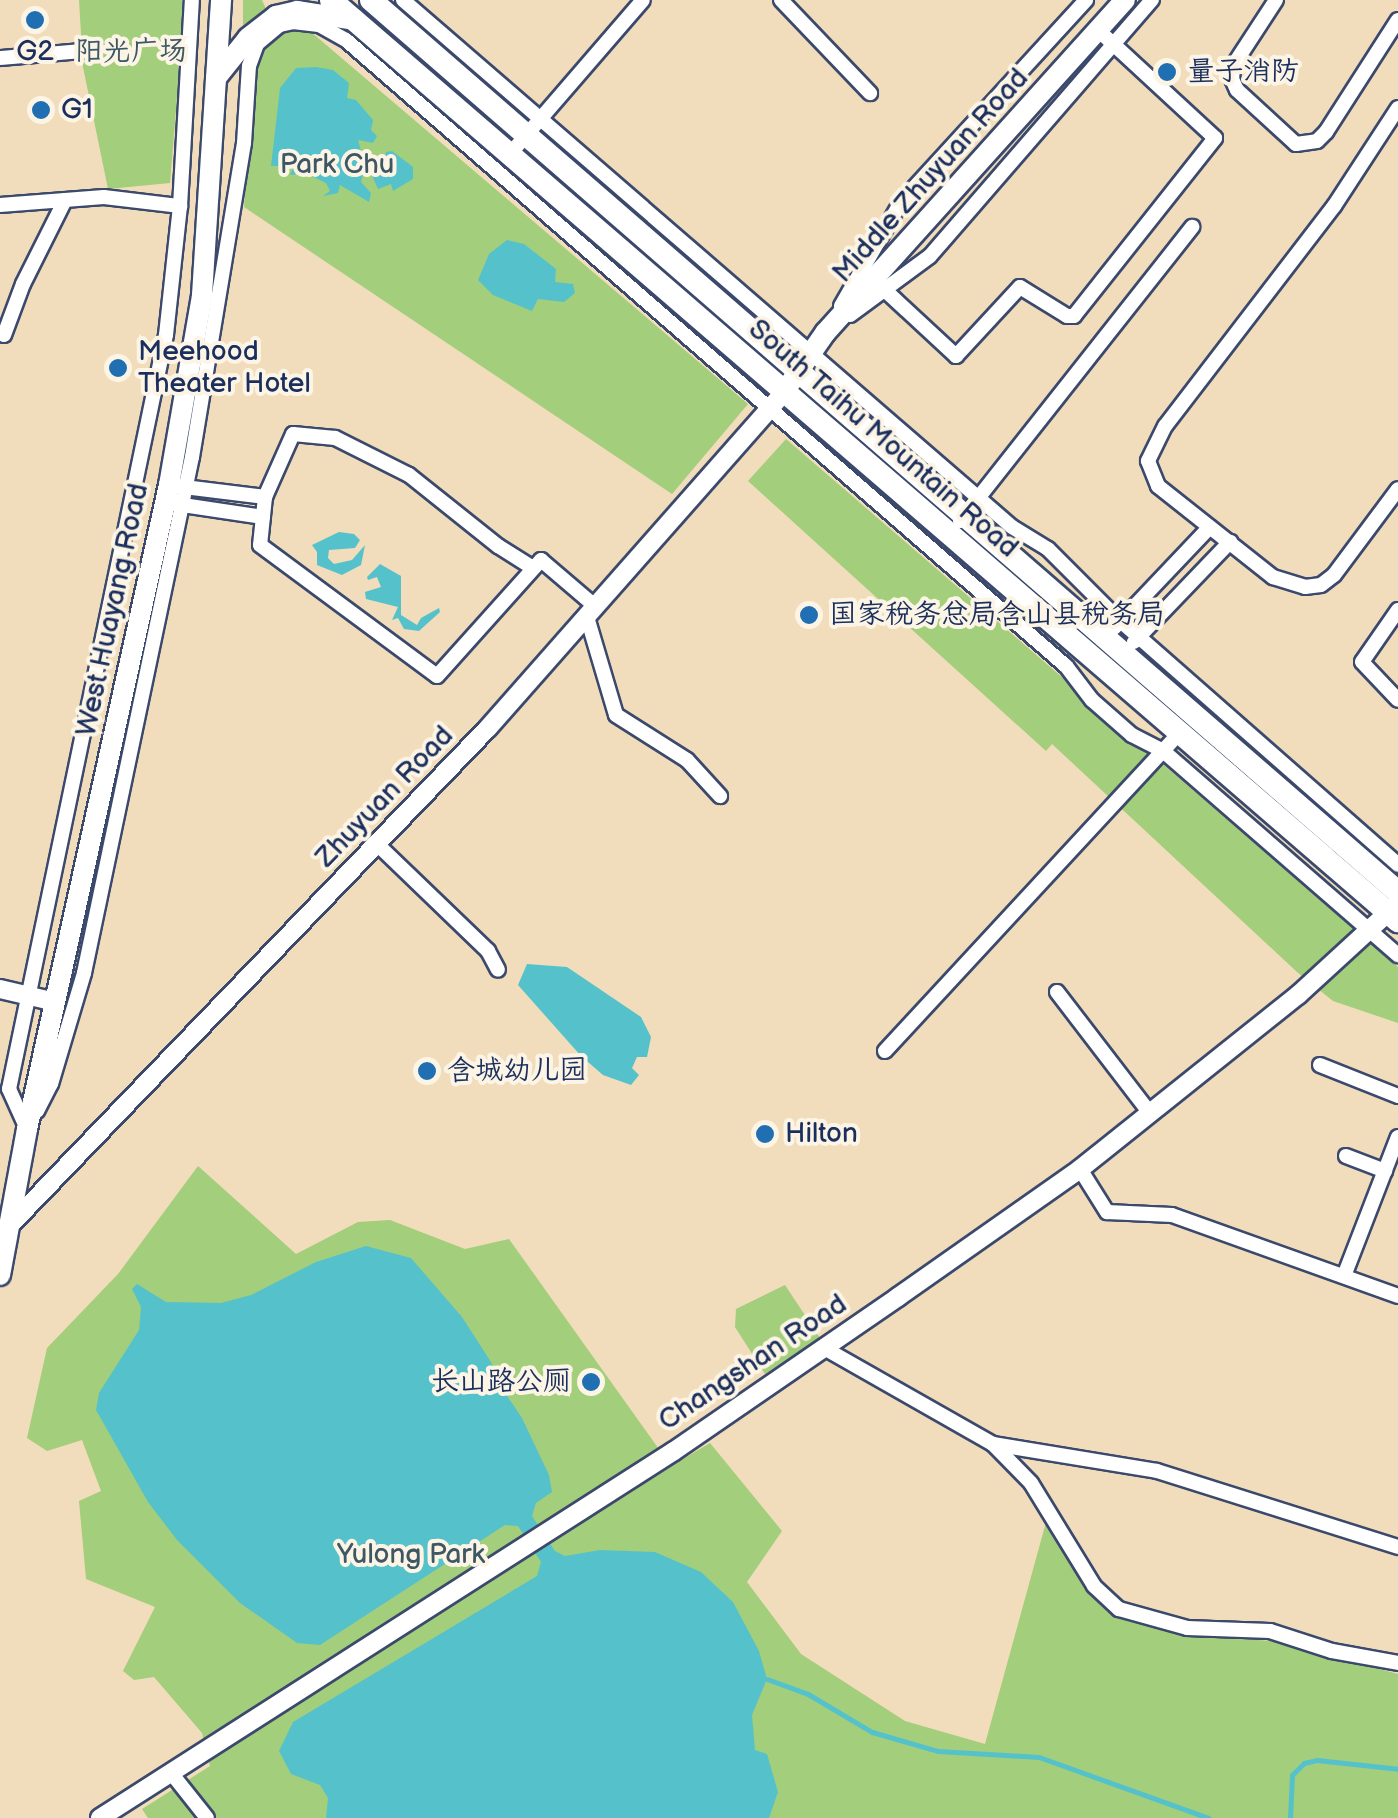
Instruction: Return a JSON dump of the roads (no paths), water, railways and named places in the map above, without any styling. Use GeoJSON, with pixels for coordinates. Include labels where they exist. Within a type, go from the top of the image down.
{"type":"FeatureCollection","features":[{"type":"Feature","properties":{"kind":"main road","name":"West Huayang Road"},"geometry":{"type":"LineString","coordinates":[[0,1275],[5,1230],[55,1002],[175,495],[202,295],[221,0]]}},
{"type":"Feature","properties":{"kind":"main road","name":"South Taihu Mountain Road"},"geometry":{"type":"LineString","coordinates":[[332,0],[510,154],[777,401],[949,536],[1180,732],[1396,907]]}},
{"type":"Feature","properties":{"kind":"main road","name":"South Taihu Mountain Road"},"geometry":{"type":"LineString","coordinates":[[370,0],[533,127],[1113,630],[1396,907]]}},
{"type":"Feature","properties":{"kind":"main road","name":"Middle Zhuyuan Road"},"geometry":{"type":"LineString","coordinates":[[777,401],[825,333],[1107,39],[1126,0]]}},
{"type":"Feature","properties":{"kind":"main road"},"geometry":{"type":"LineString","coordinates":[[216,78],[248,38],[276,16],[297,11],[355,20]]}},
{"type":"Feature","properties":{"kind":"street"},"geometry":{"type":"LineString","coordinates":[[27,1129],[10,1089],[166,336],[180,206],[192,0]]}},
{"type":"Feature","properties":{"kind":"street"},"geometry":{"type":"LineString","coordinates":[[403,0],[533,127]]}},
{"type":"Feature","properties":{"kind":"street"},"geometry":{"type":"LineString","coordinates":[[510,154],[643,0]]}},
{"type":"Feature","properties":{"kind":"street"},"geometry":{"type":"LineString","coordinates":[[781,0],[870,93]]}},
{"type":"Feature","properties":{"kind":"street"},"geometry":{"type":"LineString","coordinates":[[825,333],[901,202],[1086,0]]}},
{"type":"Feature","properties":{"kind":"street"},"geometry":{"type":"LineString","coordinates":[[825,333],[930,256],[1107,39],[1152,0]]}},
{"type":"Feature","properties":{"kind":"street"},"geometry":{"type":"LineString","coordinates":[[1276,0],[1233,66],[1232,78],[1237,90],[1296,144],[1317,140],[1326,132],[1398,20]]}},
{"type":"Feature","properties":{"kind":"street"},"geometry":{"type":"LineString","coordinates":[[27,1129],[51,1084],[84,974],[244,143],[249,66],[257,44],[280,25],[293,22],[319,25],[346,40],[777,401],[1066,666],[1105,712],[1132,735],[1162,750],[1398,955]]}},
{"type":"Feature","properties":{"kind":"street"},"geometry":{"type":"LineString","coordinates":[[874,280],[956,356],[1020,286],[1067,316],[1074,316],[1215,138],[1107,39]]}},
{"type":"Feature","properties":{"kind":"street"},"geometry":{"type":"LineString","coordinates":[[0,58],[81,50]]}},
{"type":"Feature","properties":{"kind":"street"},"geometry":{"type":"LineString","coordinates":[[1398,108],[1334,206],[1151,448],[1150,473],[1158,486],[1288,584],[1321,584],[1334,575],[1398,488]]}},
{"type":"Feature","properties":{"kind":"street"},"geometry":{"type":"LineString","coordinates":[[0,206],[104,196],[180,206]]}},
{"type":"Feature","properties":{"kind":"street"},"geometry":{"type":"LineString","coordinates":[[0,333],[4,335],[23,284],[65,200]]}},
{"type":"Feature","properties":{"kind":"street"},"geometry":{"type":"LineString","coordinates":[[949,536],[1192,227]]}},
{"type":"Feature","properties":{"kind":"street","name":"Zhuyuan Road"},"geometry":{"type":"LineString","coordinates":[[5,1230],[378,844],[592,612],[777,401]]}},
{"type":"Feature","properties":{"kind":"street"},"geometry":{"type":"LineString","coordinates":[[533,568],[498,546],[409,475],[335,438],[293,434],[265,497],[260,544],[437,676],[542,560],[592,612],[616,715],[686,760],[720,796]]}},
{"type":"Feature","properties":{"kind":"street"},"geometry":{"type":"LineString","coordinates":[[175,495],[265,497]]}},
{"type":"Feature","properties":{"kind":"street"},"geometry":{"type":"LineString","coordinates":[[175,495],[263,516]]}},
{"type":"Feature","properties":{"kind":"street"},"geometry":{"type":"LineString","coordinates":[[1113,630],[1210,527]]}},
{"type":"Feature","properties":{"kind":"street"},"geometry":{"type":"LineString","coordinates":[[1230,542],[1131,646],[1398,866]]}},
{"type":"Feature","properties":{"kind":"street"},"geometry":{"type":"LineString","coordinates":[[1398,610],[1362,662],[1398,700]]}},
{"type":"Feature","properties":{"kind":"street"},"geometry":{"type":"LineString","coordinates":[[885,1051],[1180,732]]}},
{"type":"Feature","properties":{"kind":"street"},"geometry":{"type":"LineString","coordinates":[[378,844],[488,951],[498,970]]}},
{"type":"Feature","properties":{"kind":"street","name":"Changshan Road"},"geometry":{"type":"LineString","coordinates":[[100,1818],[524,1548],[824,1348],[1080,1169],[1298,995],[1396,907]]}},
{"type":"Feature","properties":{"kind":"street"},"geometry":{"type":"LineString","coordinates":[[0,989],[55,1002]]}},
{"type":"Feature","properties":{"kind":"street"},"geometry":{"type":"LineString","coordinates":[[1056,992],[1150,1113]]}},
{"type":"Feature","properties":{"kind":"street"},"geometry":{"type":"LineString","coordinates":[[1320,1066],[1398,1096]]}},
{"type":"Feature","properties":{"kind":"street"},"geometry":{"type":"LineString","coordinates":[[1344,1276],[1398,1138]]}},
{"type":"Feature","properties":{"kind":"street"},"geometry":{"type":"LineString","coordinates":[[1346,1156],[1385,1170]]}},
{"type":"Feature","properties":{"kind":"street"},"geometry":{"type":"LineString","coordinates":[[1080,1169],[1107,1212],[1172,1215],[1398,1296]]}},
{"type":"Feature","properties":{"kind":"street"},"geometry":{"type":"LineString","coordinates":[[824,1348],[993,1444],[1031,1483],[1094,1586],[1119,1609],[1187,1628],[1270,1631],[1332,1651],[1398,1663]]}},
{"type":"Feature","properties":{"kind":"street"},"geometry":{"type":"LineString","coordinates":[[993,1444],[1157,1471],[1398,1547]]}},
{"type":"Feature","properties":{"kind":"street"},"geometry":{"type":"LineString","coordinates":[[172,1774],[207,1818]]}},
{"type":"Feature","properties":{"kind":"water"},"geometry":{"type":"Polygon","coordinates":[[[296,68],[333,70],[349,83],[347,98],[356,100],[373,120],[371,130],[377,136],[373,143],[358,140],[363,158],[383,162],[386,152],[392,151],[413,167],[413,179],[393,191],[391,184],[378,189],[370,171],[363,174],[361,182],[371,193],[369,202],[340,185],[338,193],[323,196],[330,191],[326,183],[305,173],[290,175],[296,162],[283,154],[279,166],[271,166],[280,88],[296,68]]]}},
{"type":"Feature","properties":{"kind":"water"},"geometry":{"type":"Polygon","coordinates":[[[507,240],[524,244],[556,269],[555,282],[573,284],[575,293],[564,302],[538,299],[532,311],[493,295],[478,280],[489,254],[507,240]]]}},
{"type":"Feature","properties":{"kind":"water"},"geometry":{"type":"Polygon","coordinates":[[[339,532],[354,534],[360,540],[355,548],[329,550],[328,558],[334,564],[352,560],[365,545],[361,565],[342,575],[317,565],[317,552],[312,545],[339,532]]]}},
{"type":"Feature","properties":{"kind":"water"},"geometry":{"type":"Polygon","coordinates":[[[380,564],[401,576],[401,615],[417,625],[421,618],[439,608],[440,612],[419,631],[404,629],[398,618],[392,620],[398,607],[366,599],[365,592],[381,587],[377,577],[367,577],[380,564]]]}},
{"type":"Feature","properties":{"kind":"water"},"geometry":{"type":"Polygon","coordinates":[[[527,964],[567,967],[641,1017],[651,1037],[647,1057],[637,1057],[632,1068],[639,1075],[631,1085],[603,1075],[581,1056],[518,985],[527,964]]]}},
{"type":"Feature","properties":{"kind":"water"},"geometry":{"type":"Polygon","coordinates":[[[366,1246],[411,1258],[462,1317],[491,1362],[495,1378],[522,1418],[549,1475],[552,1492],[536,1503],[532,1516],[555,1551],[565,1556],[600,1550],[655,1552],[701,1572],[733,1602],[759,1651],[767,1679],[752,1715],[755,1750],[767,1754],[778,1792],[769,1818],[326,1818],[328,1798],[320,1785],[291,1774],[279,1751],[293,1722],[537,1576],[541,1562],[518,1526],[505,1525],[320,1645],[297,1643],[240,1603],[177,1540],[148,1502],[96,1410],[99,1393],[139,1330],[141,1307],[132,1289],[137,1284],[166,1302],[221,1303],[251,1295],[316,1262],[366,1246]]]}},
{"type":"Feature","properties":{"kind":"waterway"},"geometry":{"type":"LineString","coordinates":[[767,1679],[808,1694],[872,1732],[938,1751],[1039,1757],[1208,1818]]}},
{"type":"Feature","properties":{"kind":"waterway"},"geometry":{"type":"LineString","coordinates":[[1290,1818],[1292,1775],[1304,1763],[1317,1760],[1398,1769]]}},
{"type":"Feature","properties":{"kind":"place","name":"G2"},"geometry":{"type":"Point","coordinates":[35,20]}},
{"type":"Feature","properties":{"kind":"place","name":"量子消防"},"geometry":{"type":"Point","coordinates":[1167,72]}},
{"type":"Feature","properties":{"kind":"place","name":"G1"},"geometry":{"type":"Point","coordinates":[41,110]}},
{"type":"Feature","properties":{"kind":"place","name":"Meehood Theater Hotel"},"geometry":{"type":"Point","coordinates":[118,368]}},
{"type":"Feature","properties":{"kind":"place","name":"国家税务总局含山县税务局"},"geometry":{"type":"Point","coordinates":[809,615]}},
{"type":"Feature","properties":{"kind":"place","name":"含城幼儿园"},"geometry":{"type":"Point","coordinates":[427,1071]}},
{"type":"Feature","properties":{"kind":"place","name":"Hilton"},"geometry":{"type":"Point","coordinates":[765,1134]}},
{"type":"Feature","properties":{"kind":"place","name":"长山路公厕"},"geometry":{"type":"Point","coordinates":[591,1382]}},
{"type":"Feature","properties":{"kind":"park label","name":"阳光广场"},"geometry":{"type":"Point","coordinates":[131,52]}},
{"type":"Feature","properties":{"kind":"park label","name":"Park Chu"},"geometry":{"type":"Point","coordinates":[337,165]}},
{"type":"Feature","properties":{"kind":"park label","name":"Yulong Park"},"geometry":{"type":"Point","coordinates":[411,1555]}}]}
